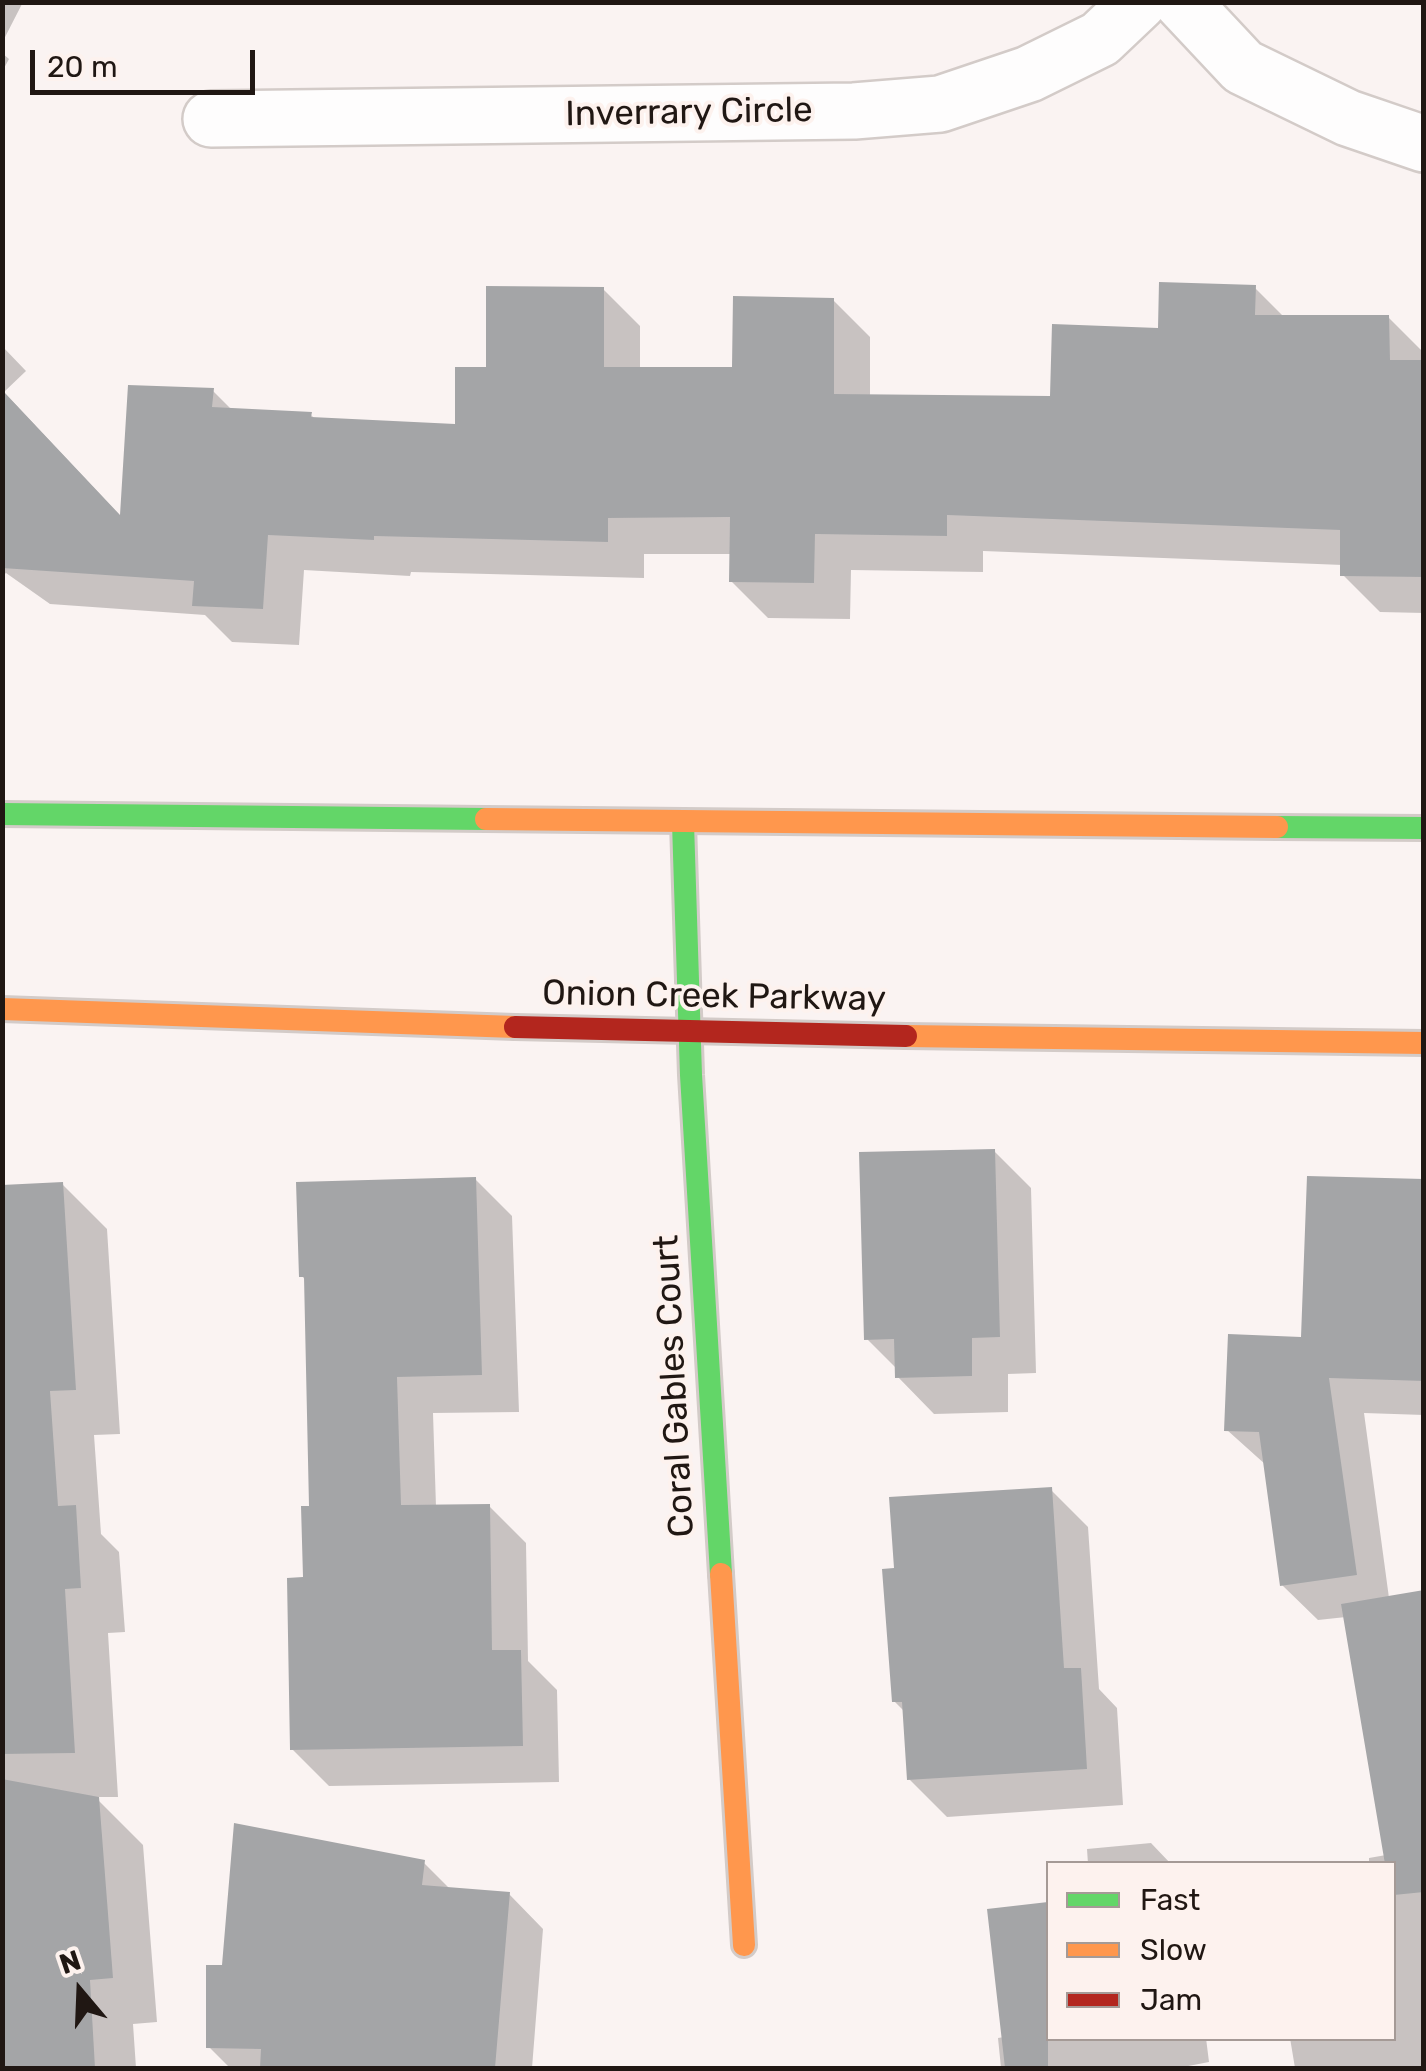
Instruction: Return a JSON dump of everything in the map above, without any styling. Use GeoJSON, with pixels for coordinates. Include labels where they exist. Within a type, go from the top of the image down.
{"type":"FeatureCollection","features":[{"type":"Feature","properties":{"kind":"street","name":"Inverrary Circle"},"geometry":{"type":"LineString","coordinates":[[211,119],[854,111],[940,104],[1029,74],[1100,39],[1139,2]]}},
{"type":"Feature","properties":{"kind":"street"},"geometry":{"type":"LineString","coordinates":[[1182,2],[1243,66],[1348,118],[1424,144]]}},
{"type":"Feature","properties":{"kind":"street"},"geometry":{"type":"LineString","coordinates":[[2,814],[1424,828]]}},
{"type":"Feature","properties":{"kind":"street","name":"Coral Gables Court"},"geometry":{"type":"LineString","coordinates":[[683,822],[690,1033],[744,1945]]}},
{"type":"Feature","properties":{"kind":"street","name":"Onion Creek Parkway"},"geometry":{"type":"LineString","coordinates":[[2,1009],[690,1033],[1424,1043]]}},
{"type":"Feature","properties":{"kind":"building"},"geometry":{"type":"Polygon","coordinates":[[[1159,282],[1256,285],[1255,315],[1389,315],[1390,360],[1424,360],[1424,577],[1340,576],[1340,530],[947,515],[947,536],[815,534],[814,583],[729,582],[730,517],[608,518],[608,542],[268,535],[263,609],[192,606],[194,581],[2,568],[2,390],[120,515],[128,385],[214,388],[212,407],[312,412],[311,417],[455,424],[455,367],[486,367],[486,286],[604,287],[604,367],[732,367],[733,296],[834,298],[834,394],[1050,396],[1052,324],[1158,328],[1159,282]]]}},
{"type":"Feature","properties":{"kind":"building"},"geometry":{"type":"Polygon","coordinates":[[[995,1149],[1000,1337],[972,1338],[972,1376],[895,1378],[894,1339],[864,1340],[859,1152],[995,1149]]]}},
{"type":"Feature","properties":{"kind":"building"},"geometry":{"type":"Polygon","coordinates":[[[1307,1176],[1424,1179],[1424,1381],[1329,1378],[1357,1575],[1280,1586],[1259,1432],[1224,1431],[1228,1334],[1301,1337],[1307,1176]]]}},
{"type":"Feature","properties":{"kind":"building"},"geometry":{"type":"Polygon","coordinates":[[[476,1177],[482,1375],[397,1377],[401,1505],[490,1504],[492,1650],[521,1650],[523,1746],[290,1750],[287,1578],[303,1577],[301,1506],[309,1506],[304,1277],[299,1277],[296,1182],[476,1177]]]}},
{"type":"Feature","properties":{"kind":"building"},"geometry":{"type":"Polygon","coordinates":[[[63,1182],[76,1390],[50,1391],[58,1506],[76,1505],[81,1588],[65,1589],[75,1753],[2,1754],[2,1185],[63,1182]]]}},
{"type":"Feature","properties":{"kind":"building"},"geometry":{"type":"Polygon","coordinates":[[[1052,1487],[1064,1668],[1081,1668],[1087,1769],[907,1780],[902,1702],[892,1702],[882,1569],[894,1568],[889,1497],[1052,1487]]]}},
{"type":"Feature","properties":{"kind":"building"},"geometry":{"type":"Polygon","coordinates":[[[1424,1590],[1424,1892],[1396,1895],[1396,1861],[1384,1861],[1341,1604],[1424,1590]]]}},
{"type":"Feature","properties":{"kind":"building"},"geometry":{"type":"Polygon","coordinates":[[[2,1779],[99,1797],[113,1978],[90,1980],[95,2068],[2,2068],[2,1779]]]}},
{"type":"Feature","properties":{"kind":"building"},"geometry":{"type":"Polygon","coordinates":[[[234,1823],[425,1860],[422,1885],[510,1892],[495,2068],[260,2068],[261,2049],[206,2048],[206,1965],[222,1965],[234,1823]]]}},
{"type":"Feature","properties":{"kind":"building"},"geometry":{"type":"Polygon","coordinates":[[[1046,1902],[1048,2068],[1005,2068],[987,1909],[1046,1902]]]}},
{"type":"Feature","properties":{"kind":"traffic: fast"},"geometry":{"type":"LineString","coordinates":[[2,814],[486,819]]}},
{"type":"Feature","properties":{"kind":"traffic: fast"},"geometry":{"type":"LineString","coordinates":[[683,823],[691,1075],[721,1574]]}},
{"type":"Feature","properties":{"kind":"traffic: fast"},"geometry":{"type":"LineString","coordinates":[[1277,827],[1424,828]]}},
{"type":"Feature","properties":{"kind":"traffic: slow"},"geometry":{"type":"LineString","coordinates":[[486,819],[1277,827]]}},
{"type":"Feature","properties":{"kind":"traffic: slow"},"geometry":{"type":"LineString","coordinates":[[2,1009],[515,1027]]}},
{"type":"Feature","properties":{"kind":"traffic: slow"},"geometry":{"type":"LineString","coordinates":[[906,1036],[1424,1043]]}},
{"type":"Feature","properties":{"kind":"traffic: slow"},"geometry":{"type":"LineString","coordinates":[[721,1574],[744,1945]]}},
{"type":"Feature","properties":{"kind":"traffic: jam"},"geometry":{"type":"LineString","coordinates":[[515,1027],[906,1036]]}}]}
